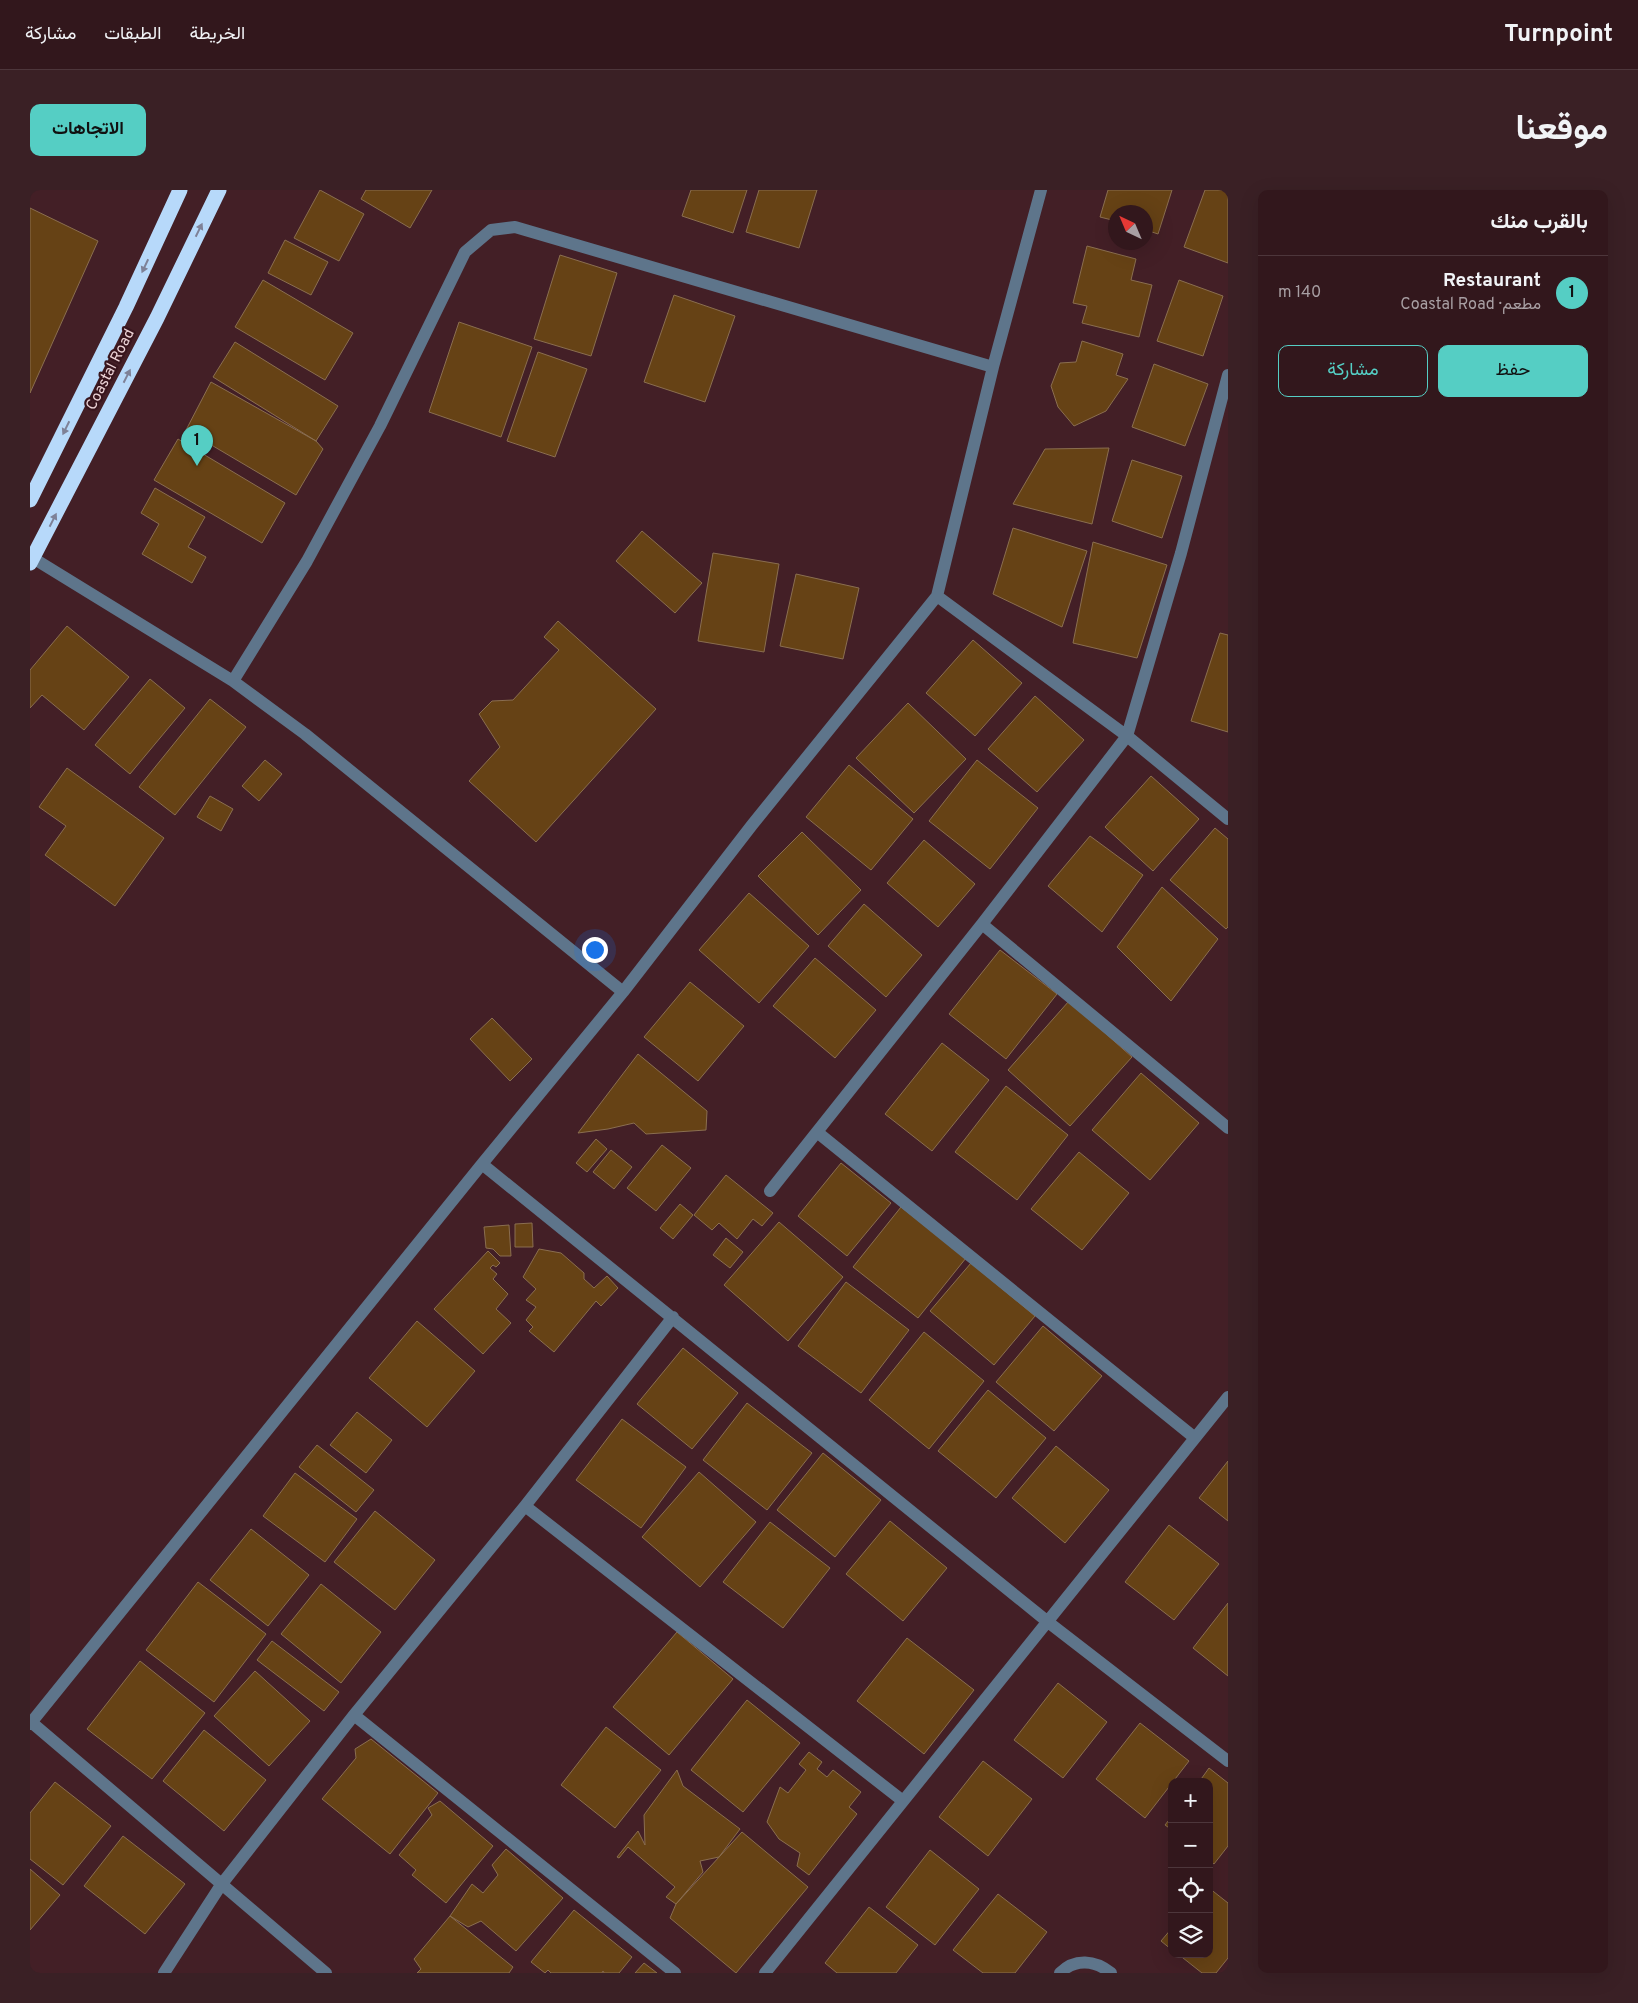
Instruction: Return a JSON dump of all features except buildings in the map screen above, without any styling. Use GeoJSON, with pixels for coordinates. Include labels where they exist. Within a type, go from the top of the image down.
{"type":"FeatureCollection","features":[{"type":"Feature","properties":{"kind":"highway","name":"Coastal Road"},"geometry":{"type":"LineString","coordinates":[[30,500],[126,307],[180,190]]}},
{"type":"Feature","properties":{"kind":"highway","name":"Coastal Road"},"geometry":{"type":"LineString","coordinates":[[32,561],[157,318],[218,190]]}},
{"type":"Feature","properties":{"kind":"street"},"geometry":{"type":"LineString","coordinates":[[326,1973],[31,1722],[623,992],[752,825],[937,596],[993,368],[1041,190]]}},
{"type":"Feature","properties":{"kind":"street"},"geometry":{"type":"LineString","coordinates":[[233,681],[306,561],[380,426],[465,252],[491,230],[515,227],[993,368]]}},
{"type":"Feature","properties":{"kind":"street"},"geometry":{"type":"LineString","coordinates":[[770,1191],[982,924],[1127,736],[1181,553],[1228,375]]}},
{"type":"Feature","properties":{"kind":"street"},"geometry":{"type":"LineString","coordinates":[[32,561],[233,681],[313,740],[623,992]]}},
{"type":"Feature","properties":{"kind":"street"},"geometry":{"type":"LineString","coordinates":[[937,596],[1127,736],[1228,819]]}},
{"type":"Feature","properties":{"kind":"street"},"geometry":{"type":"LineString","coordinates":[[982,924],[1228,1128]]}},
{"type":"Feature","properties":{"kind":"street"},"geometry":{"type":"LineString","coordinates":[[817,1132],[1195,1438]]}},
{"type":"Feature","properties":{"kind":"street"},"geometry":{"type":"LineString","coordinates":[[482,1164],[1048,1622],[1228,1761]]}},
{"type":"Feature","properties":{"kind":"street"},"geometry":{"type":"LineString","coordinates":[[164,1973],[221,1885],[354,1715],[525,1506],[673,1317]]}},
{"type":"Feature","properties":{"kind":"street"},"geometry":{"type":"LineString","coordinates":[[765,1973],[1228,1397]]}},
{"type":"Feature","properties":{"kind":"street"},"geometry":{"type":"LineString","coordinates":[[525,1506],[904,1801]]}},
{"type":"Feature","properties":{"kind":"street"},"geometry":{"type":"LineString","coordinates":[[354,1715],[675,1973]]}},
{"type":"Feature","properties":{"kind":"street"},"geometry":{"type":"LineString","coordinates":[[1060,1973],[1071,1965],[1092,1962],[1102,1966],[1111,1973]]}},
{"type":"Feature","properties":{"kind":"place","name":"Restaurant"},"geometry":{"type":"Point","coordinates":[197,466]}}]}
